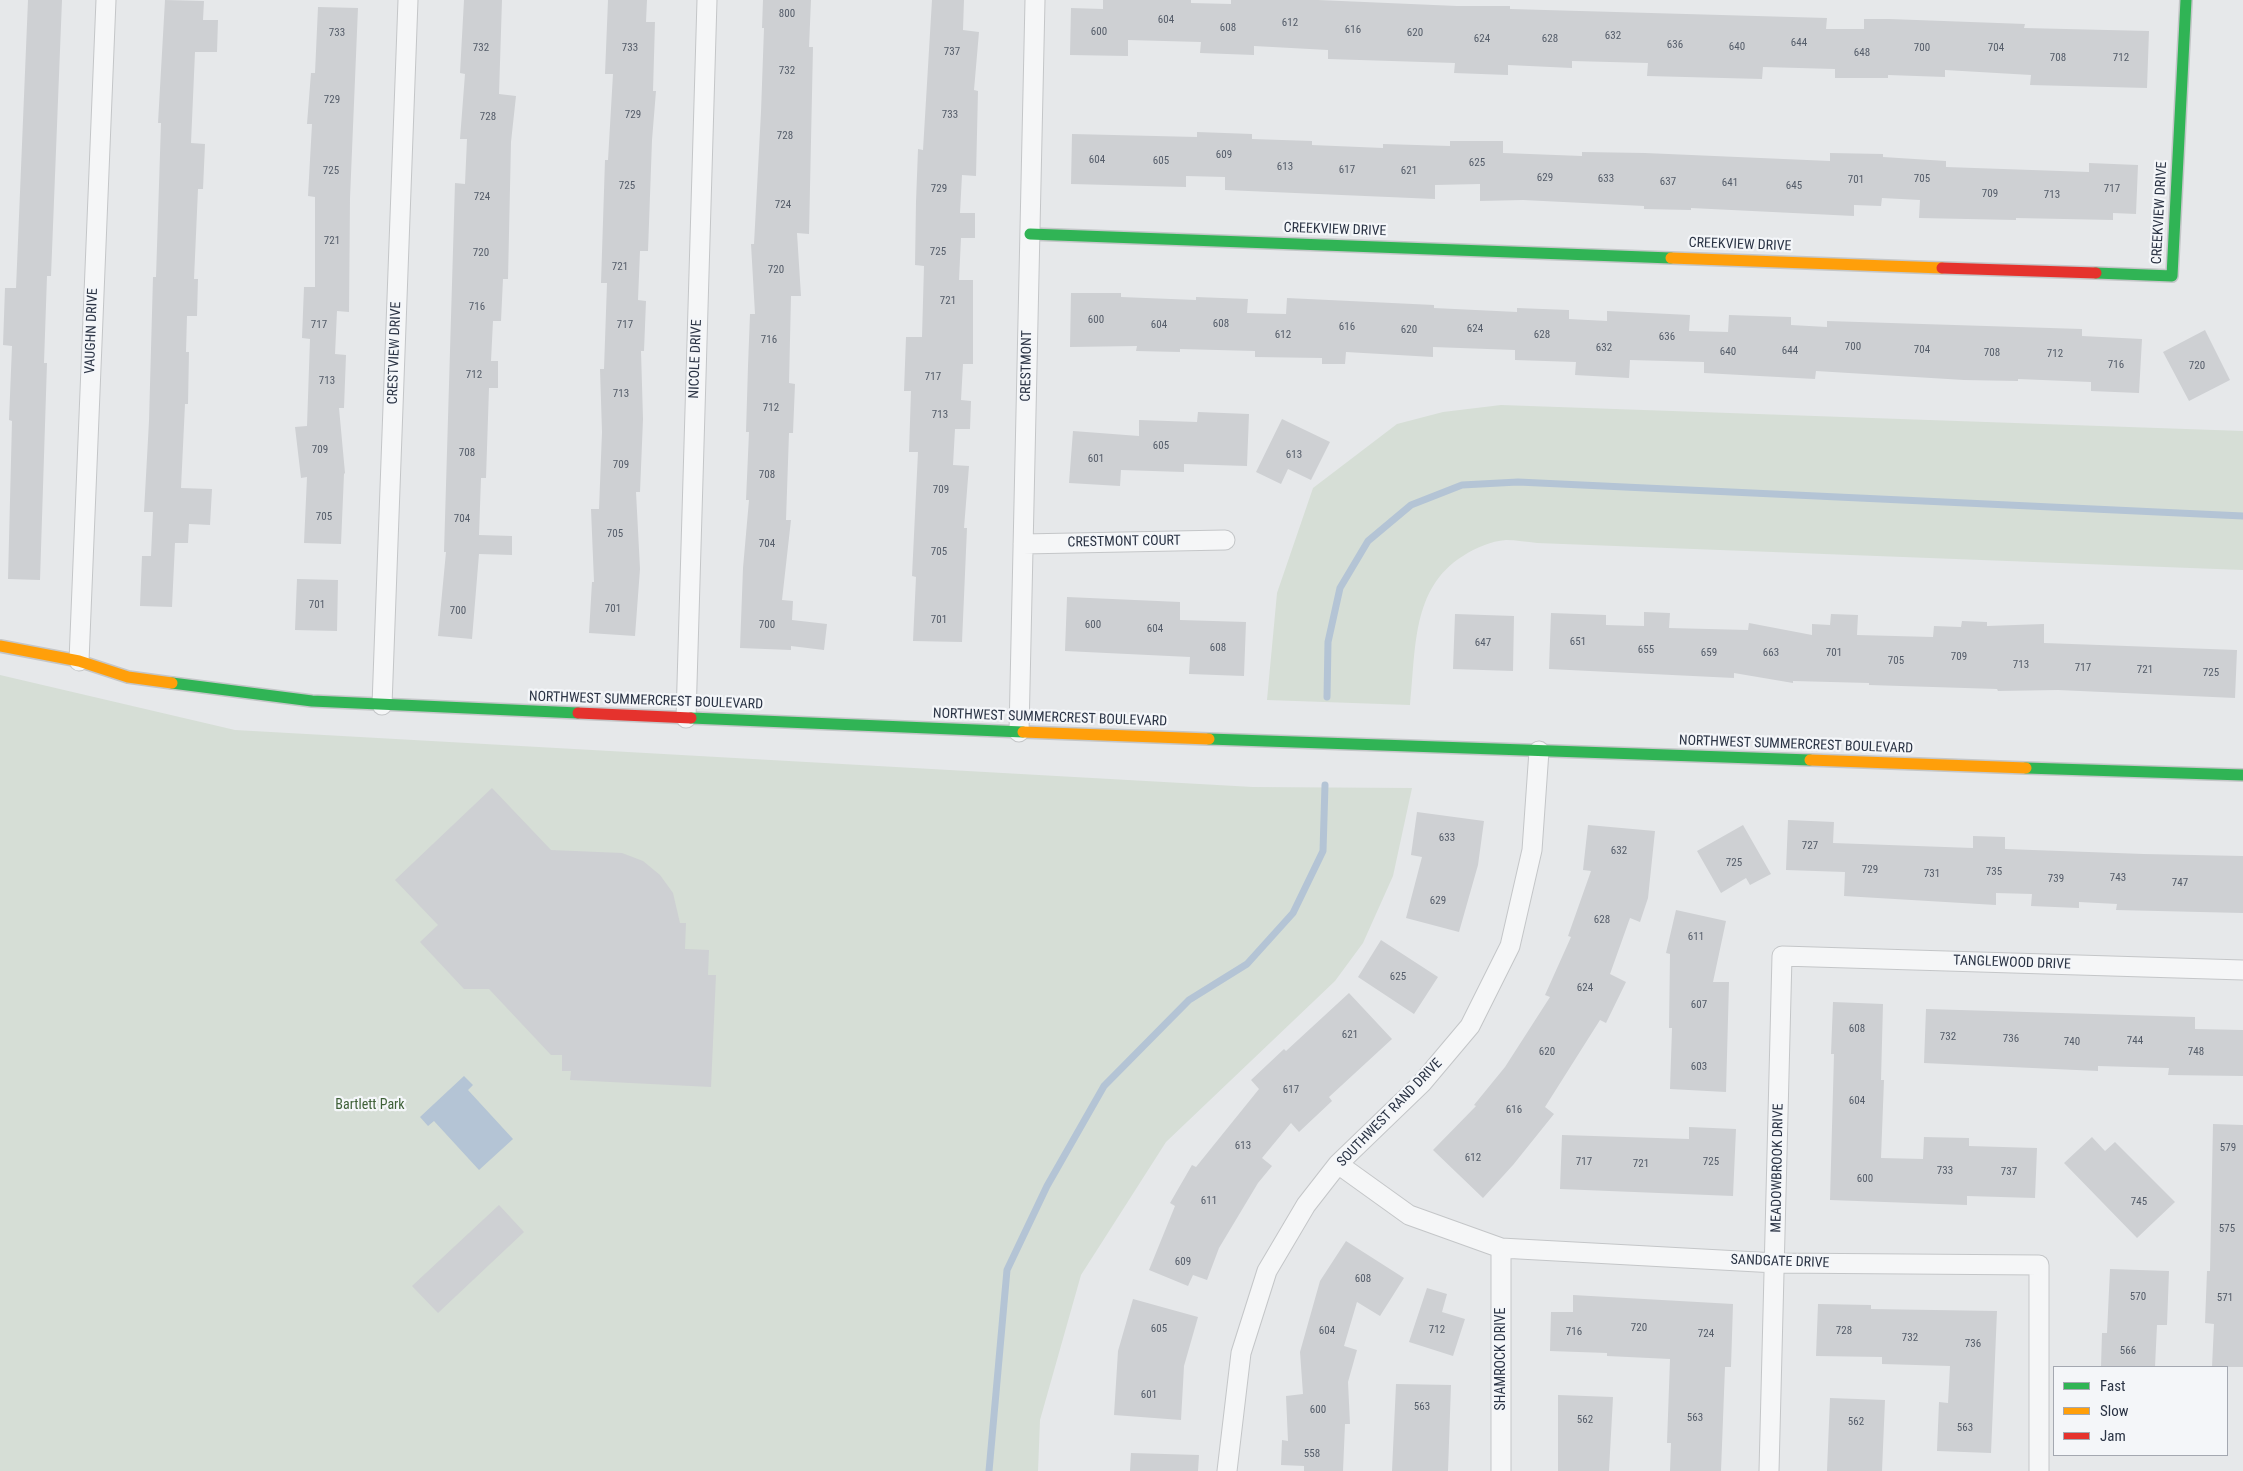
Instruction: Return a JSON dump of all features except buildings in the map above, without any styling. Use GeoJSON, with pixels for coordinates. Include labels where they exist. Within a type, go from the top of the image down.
{"type":"FeatureCollection","features":[{"type":"Feature","properties":{"kind":"street","name":"VAUGHN DRIVE"},"geometry":{"type":"LineString","coordinates":[[79,661],[106,0]]}},
{"type":"Feature","properties":{"kind":"street","name":"CRESTVIEW DRIVE"},"geometry":{"type":"LineString","coordinates":[[382,705],[408,0]]}},
{"type":"Feature","properties":{"kind":"street","name":"NICOLE DRIVE"},"geometry":{"type":"LineString","coordinates":[[686,718],[707,0]]}},
{"type":"Feature","properties":{"kind":"street","name":"CRESTMONT"},"geometry":{"type":"LineString","coordinates":[[1020,732],[1035,0]]}},
{"type":"Feature","properties":{"kind":"street","name":"CREEKVIEW DRIVE"},"geometry":{"type":"LineString","coordinates":[[1030,234],[2172,276],[2186,0]]}},
{"type":"Feature","properties":{"kind":"street","name":"CRESTMONT COURT"},"geometry":{"type":"LineString","coordinates":[[1023,544],[1225,540]]}},
{"type":"Feature","properties":{"kind":"street","name":"NORTHWEST SUMMERCREST BOULEVARD"},"geometry":{"type":"LineString","coordinates":[[0,646],[23,652],[79,661],[128,678],[312,701],[1296,743],[2243,775]]}},
{"type":"Feature","properties":{"kind":"street","name":"SOUTHWEST RAND DRIVE"},"geometry":{"type":"LineString","coordinates":[[1226,1471],[1242,1353],[1267,1271],[1306,1205],[1338,1164],[1422,1083],[1470,1026],[1510,946],[1532,850],[1539,751]]}},
{"type":"Feature","properties":{"kind":"street","name":"TANGLEWOOD DRIVE"},"geometry":{"type":"LineString","coordinates":[[1782,956],[2243,970]]}},
{"type":"Feature","properties":{"kind":"street","name":"MEADOWBROOK DRIVE"},"geometry":{"type":"LineString","coordinates":[[1769,1471],[1776,1263],[1782,956]]}},
{"type":"Feature","properties":{"kind":"street","name":"SANDGATE DRIVE"},"geometry":{"type":"LineString","coordinates":[[1338,1164],[1409,1215],[1501,1248],[1776,1263],[2039,1266],[2039,1471]]}},
{"type":"Feature","properties":{"kind":"street","name":"SHAMROCK DRIVE"},"geometry":{"type":"LineString","coordinates":[[1501,1248],[1501,1471]]}},
{"type":"Feature","properties":{"kind":"green space"},"geometry":{"type":"Polygon","coordinates":[[[1501,405],[2243,431],[2243,570],[1500,541],[1483,545],[1463,556],[1446,569],[1434,585],[1425,603],[1419,622],[1410,705],[1267,700],[1277,593],[1313,488],[1397,424],[1443,412],[1501,405]]]}},
{"type":"Feature","properties":{"kind":"green space","name":"Bartlett Park"},"geometry":{"type":"Polygon","coordinates":[[[0,675],[235,730],[1253,787],[1412,788],[1393,876],[1363,943],[1335,981],[1166,1142],[1081,1275],[1040,1420],[1038,1471],[0,1471],[0,675]]]}},
{"type":"Feature","properties":{"kind":"water"},"geometry":{"type":"Polygon","coordinates":[[[464,1076],[473,1085],[468,1090],[513,1139],[479,1170],[434,1121],[428,1126],[420,1117],[464,1076]]]}},
{"type":"Feature","properties":{"kind":"waterway"},"geometry":{"type":"LineString","coordinates":[[1327,697],[1328,642],[1340,588],[1368,541],[1411,505],[1462,485],[1518,482],[2243,516]]}},
{"type":"Feature","properties":{"kind":"waterway"},"geometry":{"type":"LineString","coordinates":[[989,1471],[1007,1270],[1047,1186],[1104,1086],[1189,1000],[1247,964],[1293,913],[1323,851],[1325,785]]}},
{"type":"Feature","properties":{"kind":"traffic: fast"},"geometry":{"type":"LineString","coordinates":[[2096,273],[2172,276],[2186,0]]}},
{"type":"Feature","properties":{"kind":"traffic: fast"},"geometry":{"type":"LineString","coordinates":[[1030,234],[1671,258]]}},
{"type":"Feature","properties":{"kind":"traffic: fast"},"geometry":{"type":"LineString","coordinates":[[172,683],[312,701],[578,713]]}},
{"type":"Feature","properties":{"kind":"traffic: fast"},"geometry":{"type":"LineString","coordinates":[[691,718],[1023,732]]}},
{"type":"Feature","properties":{"kind":"traffic: fast"},"geometry":{"type":"LineString","coordinates":[[1209,739],[1810,760]]}},
{"type":"Feature","properties":{"kind":"traffic: fast"},"geometry":{"type":"LineString","coordinates":[[2026,768],[2243,775]]}},
{"type":"Feature","properties":{"kind":"traffic: slow"},"geometry":{"type":"LineString","coordinates":[[1671,258],[1942,268]]}},
{"type":"Feature","properties":{"kind":"traffic: slow"},"geometry":{"type":"LineString","coordinates":[[0,646],[79,661],[128,677],[172,683]]}},
{"type":"Feature","properties":{"kind":"traffic: slow"},"geometry":{"type":"LineString","coordinates":[[1023,732],[1209,739]]}},
{"type":"Feature","properties":{"kind":"traffic: slow"},"geometry":{"type":"LineString","coordinates":[[1810,760],[2026,768]]}},
{"type":"Feature","properties":{"kind":"traffic: jam"},"geometry":{"type":"LineString","coordinates":[[1942,268],[2096,273]]}},
{"type":"Feature","properties":{"kind":"traffic: jam"},"geometry":{"type":"LineString","coordinates":[[578,713],[691,718]]}}]}
